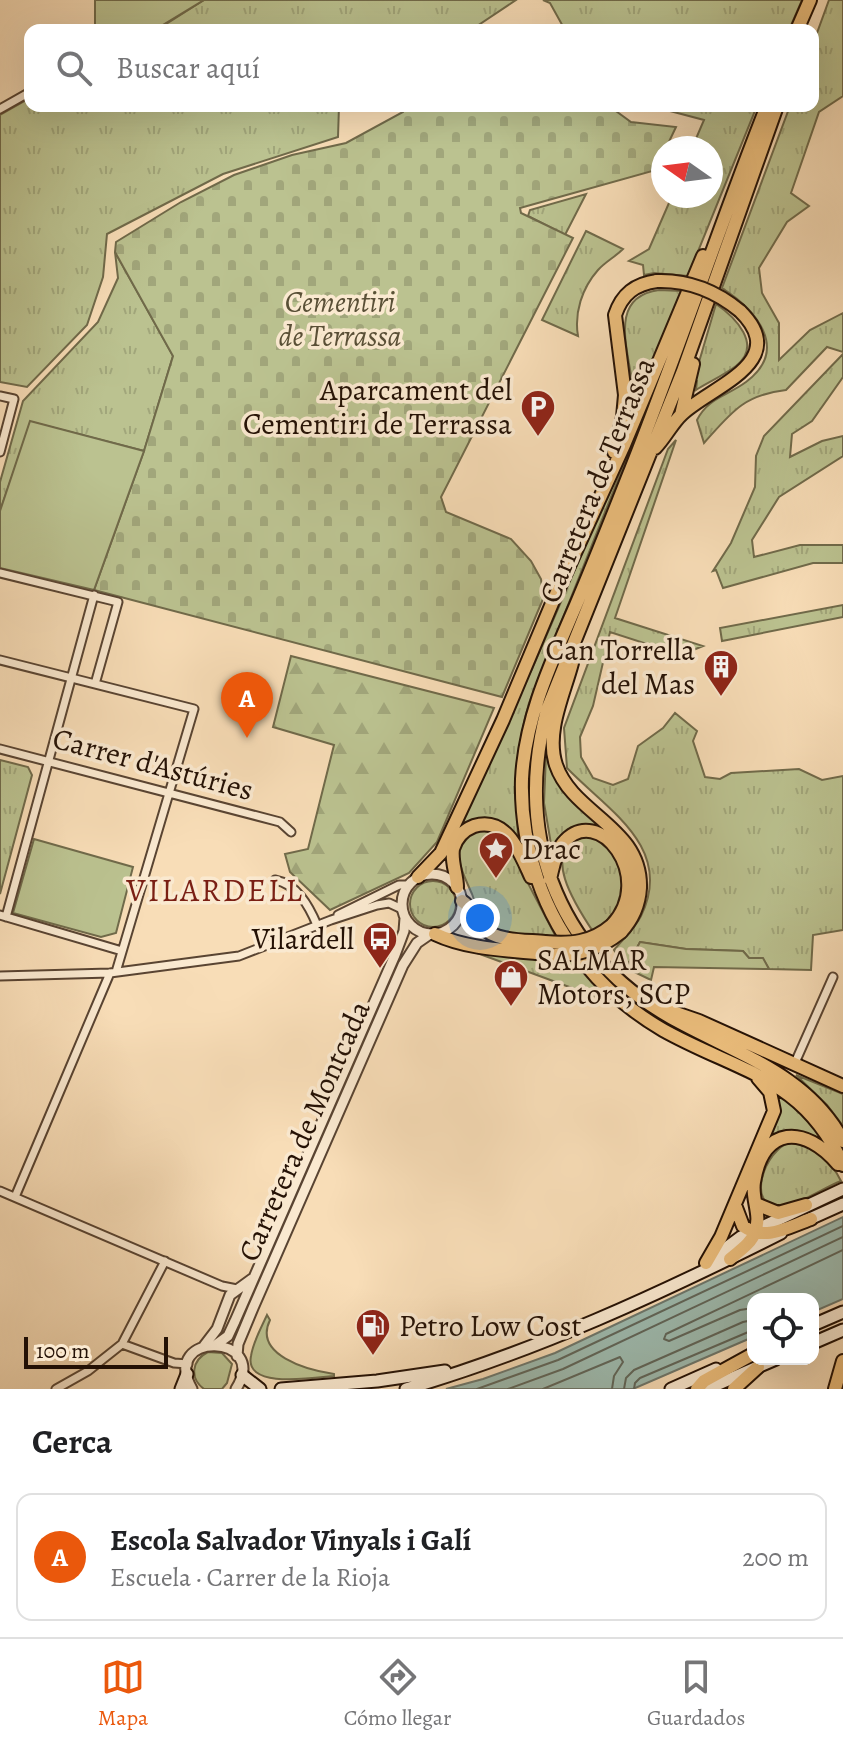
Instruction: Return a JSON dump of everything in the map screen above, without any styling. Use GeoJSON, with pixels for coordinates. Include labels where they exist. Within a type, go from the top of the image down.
{"type":"FeatureCollection","features":[{"type":"Feature","properties":{"kind":"main road"},"geometry":{"type":"LineString","coordinates":[[800,24],[813,0]]}},
{"type":"Feature","properties":{"kind":"main road"},"geometry":{"type":"LineString","coordinates":[[807,24],[813,0]]}},
{"type":"Feature","properties":{"kind":"main road","name":"Carretera de Terrassa"},"geometry":{"type":"LineString","coordinates":[[765,112],[677,351],[551,665],[530,725],[522,778],[524,819],[533,865],[552,914],[590,970],[631,1008],[673,1035],[763,1076],[843,1141]]}},
{"type":"Feature","properties":{"kind":"main road","name":"Carretera de Terrassa"},"geometry":{"type":"LineString","coordinates":[[775,112],[650,453],[547,710],[536,761],[535,819],[550,879],[569,918],[606,968],[652,1006],[682,1024],[753,1057],[807,1094],[828,1127],[843,1168]]}},
{"type":"Feature","properties":{"kind":"main road"},"geometry":{"type":"LineString","coordinates":[[413,881],[441,853],[449,837],[624,445],[711,238],[731,200]]}},
{"type":"Feature","properties":{"kind":"main road"},"geometry":{"type":"LineString","coordinates":[[599,497],[621,428],[624,407],[624,379],[615,325],[617,309],[629,291],[643,283],[682,283],[709,291],[740,311],[755,335],[756,347],[752,362],[742,374],[681,415],[650,453]]}},
{"type":"Feature","properties":{"kind":"main road"},"geometry":{"type":"LineString","coordinates":[[681,415],[714,284]]}},
{"type":"Feature","properties":{"kind":"main road"},"geometry":{"type":"LineString","coordinates":[[432,934],[475,945],[555,955],[580,953],[596,948],[632,917],[638,901],[640,878],[636,862],[621,836],[566,785],[553,753],[556,722],[583,619]]}},
{"type":"Feature","properties":{"kind":"main road"},"geometry":{"type":"LineString","coordinates":[[457,887],[453,854],[458,839],[475,826],[495,827],[506,833],[515,845],[537,892],[552,914]]}},
{"type":"Feature","properties":{"kind":"main road"},"geometry":{"type":"LineString","coordinates":[[462,901],[472,909],[484,929],[493,935],[574,943],[616,929],[629,885],[625,862],[610,841],[588,832],[568,838],[557,854],[550,879]]}},
{"type":"Feature","properties":{"kind":"main road"},"geometry":{"type":"LineString","coordinates":[[652,1006],[699,1021],[843,1086]]}},
{"type":"Feature","properties":{"kind":"main road"},"geometry":{"type":"LineString","coordinates":[[706,1263],[721,1237],[774,1111],[770,1092],[750,1071]]}},
{"type":"Feature","properties":{"kind":"main road"},"geometry":{"type":"LineString","coordinates":[[730,1259],[747,1245],[755,1231],[753,1189],[764,1155],[773,1144],[783,1137],[810,1139],[843,1168]]}},
{"type":"Feature","properties":{"kind":"main road"},"geometry":{"type":"LineString","coordinates":[[406,1389],[485,1364],[573,1330],[662,1289],[706,1263],[732,1243],[843,1189]]}},
{"type":"Feature","properties":{"kind":"main road"},"geometry":{"type":"LineString","coordinates":[[756,1204],[778,1213],[806,1205]]}},
{"type":"Feature","properties":{"kind":"main road"},"geometry":{"type":"LineString","coordinates":[[662,1289],[684,1282],[843,1204]]}},
{"type":"Feature","properties":{"kind":"main road"},"geometry":{"type":"LineString","coordinates":[[735,1205],[740,1222],[768,1234],[811,1219]]}},
{"type":"Feature","properties":{"kind":"main road"},"geometry":{"type":"LineString","coordinates":[[819,1322],[843,1312]]}},
{"type":"Feature","properties":{"kind":"main road"},"geometry":{"type":"LineString","coordinates":[[819,1340],[843,1330]]}},
{"type":"Feature","properties":{"kind":"main road"},"geometry":{"type":"LineString","coordinates":[[671,1389],[747,1361]]}},
{"type":"Feature","properties":{"kind":"main road"},"geometry":{"type":"LineString","coordinates":[[837,1389],[843,1361]]}},
{"type":"Feature","properties":{"kind":"main road"},"geometry":{"type":"LineString","coordinates":[[697,1389],[704,1381],[747,1362]]}},
{"type":"Feature","properties":{"kind":"main road"},"geometry":{"type":"LineString","coordinates":[[707,1389],[747,1363]]}},
{"type":"Feature","properties":{"kind":"main road"},"geometry":{"type":"LineString","coordinates":[[281,1389],[390,1379],[485,1364]]}},
{"type":"Feature","properties":{"kind":"main road"},"geometry":{"type":"LineString","coordinates":[[734,1389],[750,1365]]}},
{"type":"Feature","properties":{"kind":"main road"},"geometry":{"type":"LineString","coordinates":[[181,1389],[187,1369]]}},
{"type":"Feature","properties":{"kind":"main road"},"geometry":{"type":"LineString","coordinates":[[837,1389],[843,1369]]}},
{"type":"Feature","properties":{"kind":"main road"},"geometry":{"type":"LineString","coordinates":[[242,1375],[260,1389]]}},
{"type":"Feature","properties":{"kind":"street"},"geometry":{"type":"LineString","coordinates":[[0,109],[24,95]]}},
{"type":"Feature","properties":{"kind":"street"},"geometry":{"type":"LineString","coordinates":[[0,396],[14,399],[0,452]]}},
{"type":"Feature","properties":{"kind":"street"},"geometry":{"type":"LineString","coordinates":[[0,573],[118,602],[95,684]]}},
{"type":"Feature","properties":{"kind":"street"},"geometry":{"type":"LineString","coordinates":[[94,595],[3,916],[122,951]]}},
{"type":"Feature","properties":{"kind":"street"},"geometry":{"type":"LineString","coordinates":[[0,660],[194,709],[122,951],[15,1197]]}},
{"type":"Feature","properties":{"kind":"street","name":"Carrer d'Astúries"},"geometry":{"type":"LineString","coordinates":[[0,749],[280,822],[291,832]]}},
{"type":"Feature","properties":{"kind":"street"},"geometry":{"type":"LineString","coordinates":[[0,976],[113,973],[239,956],[317,925],[384,904],[404,914],[415,929],[432,934],[453,926],[461,912],[462,901],[457,887],[444,876],[426,874],[373,896],[331,920]]}},
{"type":"Feature","properties":{"kind":"street"},"geometry":{"type":"LineString","coordinates":[[275,880],[284,882],[297,892],[309,906],[317,925]]}},
{"type":"Feature","properties":{"kind":"street"},"geometry":{"type":"LineString","coordinates":[[404,914],[404,892],[413,881]]}},
{"type":"Feature","properties":{"kind":"street","name":"Carretera de Montcada"},"geometry":{"type":"LineString","coordinates":[[217,1344],[228,1336],[235,1321],[395,955],[404,931],[404,914]]}},
{"type":"Feature","properties":{"kind":"street","name":"Carretera de Montcada"},"geometry":{"type":"LineString","coordinates":[[237,1356],[238,1344],[247,1322],[399,975],[411,950],[432,934]]}},
{"type":"Feature","properties":{"kind":"street"},"geometry":{"type":"LineString","coordinates":[[794,1065],[833,977]]}},
{"type":"Feature","properties":{"kind":"street"},"geometry":{"type":"LineString","coordinates":[[0,1191],[234,1292],[235,1321]]}},
{"type":"Feature","properties":{"kind":"street"},"geometry":{"type":"LineString","coordinates":[[56,1389],[88,1371],[122,1344],[165,1261]]}},
{"type":"Feature","properties":{"kind":"street","name":"Carretera de Montcada"},"geometry":{"type":"LineString","coordinates":[[187,1369],[194,1353],[217,1329],[234,1292],[254,1277]]}},
{"type":"Feature","properties":{"kind":"street"},"geometry":{"type":"LineString","coordinates":[[122,1344],[187,1369],[192,1389]]}},
{"type":"Feature","properties":{"kind":"street"},"geometry":{"type":"LineString","coordinates":[[203,1346],[217,1344],[229,1348],[237,1356],[242,1375],[236,1389]]}},
{"type":"Feature","properties":{"kind":"green space"},"geometry":{"type":"Polygon","coordinates":[[[95,0],[204,0],[165,24],[95,24],[95,0]]]}},
{"type":"Feature","properties":{"kind":"green space"},"geometry":{"type":"Polygon","coordinates":[[[204,0],[516,0],[480,24],[166,24],[204,0]]]}},
{"type":"Feature","properties":{"kind":"green space"},"geometry":{"type":"Polygon","coordinates":[[[543,0],[802,0],[792,24],[562,24],[550,3],[543,0]]]}},
{"type":"Feature","properties":{"kind":"green space"},"geometry":{"type":"Polygon","coordinates":[[[829,0],[843,0],[843,96],[819,112],[819,28],[829,0]]]}},
{"type":"Feature","properties":{"kind":"green space"},"geometry":{"type":"Polygon","coordinates":[[[24,101],[24,112],[339,112],[338,137],[223,174],[107,234],[103,277],[87,325],[27,387],[0,382],[0,115],[24,101]]]}},
{"type":"Feature","properties":{"kind":"green space","name":"Cementiri de Terrassa"},"geometry":{"type":"Polygon","coordinates":[[[403,112],[617,112],[631,122],[676,127],[672,136],[651,136],[651,171],[520,208],[521,213],[573,238],[441,497],[446,512],[511,539],[531,561],[541,579],[543,599],[502,697],[94,590],[144,451],[173,356],[115,252],[116,242],[181,202],[234,175],[292,155],[346,143],[403,112]]]}},
{"type":"Feature","properties":{"kind":"green space"},"geometry":{"type":"Polygon","coordinates":[[[674,112],[755,112],[723,190],[723,136],[697,136],[704,120],[674,112]]]}},
{"type":"Feature","properties":{"kind":"green space"},"geometry":{"type":"Polygon","coordinates":[[[788,112],[819,112],[791,193],[809,206],[787,222],[759,268],[762,293],[779,323],[779,360],[810,330],[843,313],[843,352],[827,347],[786,390],[748,401],[730,414],[704,443],[697,420],[701,413],[712,402],[746,382],[766,356],[767,344],[756,319],[722,288],[788,112]]]}},
{"type":"Feature","properties":{"kind":"green space"},"geometry":{"type":"Polygon","coordinates":[[[586,194],[565,235],[528,216],[530,210],[586,194]]]}},
{"type":"Feature","properties":{"kind":"green space"},"geometry":{"type":"Polygon","coordinates":[[[667,208],[716,208],[688,276],[644,275],[643,265],[629,261],[649,249],[667,208]]]}},
{"type":"Feature","properties":{"kind":"green space"},"geometry":{"type":"Polygon","coordinates":[[[586,231],[623,249],[592,277],[580,301],[578,336],[542,320],[586,231]]]}},
{"type":"Feature","properties":{"kind":"green space"},"geometry":{"type":"Polygon","coordinates":[[[115,252],[173,356],[144,451],[31,422],[0,511],[0,482],[23,401],[98,322],[118,278],[115,252]]]}},
{"type":"Feature","properties":{"kind":"green space"},"geometry":{"type":"Polygon","coordinates":[[[659,290],[682,291],[634,406],[625,336],[626,319],[630,306],[641,296],[659,290]]]}},
{"type":"Feature","properties":{"kind":"green space"},"geometry":{"type":"Polygon","coordinates":[[[716,304],[738,324],[747,341],[747,349],[736,366],[696,390],[697,381],[694,379],[716,304]]]}},
{"type":"Feature","properties":{"kind":"green space"},"geometry":{"type":"Polygon","coordinates":[[[668,354],[529,703],[518,755],[518,839],[497,823],[459,829],[532,669],[668,354]]]}},
{"type":"Feature","properties":{"kind":"green space"},"geometry":{"type":"Polygon","coordinates":[[[843,354],[843,377],[812,421],[792,434],[790,457],[822,441],[843,436],[843,456],[779,497],[752,540],[754,557],[800,545],[843,545],[843,563],[813,563],[723,588],[716,570],[713,571],[731,543],[755,487],[756,456],[764,436],[843,354]]]}},
{"type":"Feature","properties":{"kind":"green space"},"geometry":{"type":"Polygon","coordinates":[[[30,421],[144,451],[94,590],[0,568],[0,511],[30,421]]]}},
{"type":"Feature","properties":{"kind":"green space"},"geometry":{"type":"Polygon","coordinates":[[[676,440],[615,618],[703,646],[681,655],[610,632],[593,706],[580,737],[581,757],[593,778],[613,785],[628,779],[638,746],[663,728],[675,713],[697,731],[693,741],[705,777],[720,779],[731,773],[799,769],[822,780],[843,776],[843,930],[813,935],[811,970],[769,969],[763,959],[749,958],[743,951],[686,949],[640,942],[626,968],[614,950],[641,916],[649,892],[649,870],[643,850],[631,832],[567,768],[564,728],[668,449],[676,440]]]}},
{"type":"Feature","properties":{"kind":"green space"},"geometry":{"type":"Polygon","coordinates":[[[843,605],[843,617],[722,641],[720,628],[843,605]]]}},
{"type":"Feature","properties":{"kind":"green space"},"geometry":{"type":"Polygon","coordinates":[[[291,656],[494,708],[437,842],[409,873],[330,910],[290,872],[285,854],[308,849],[334,745],[273,727],[291,656]]]}},
{"type":"Feature","properties":{"kind":"green space"},"geometry":{"type":"Polygon","coordinates":[[[546,755],[562,787],[609,833],[592,828],[577,830],[552,850],[544,803],[546,755]]]}},
{"type":"Feature","properties":{"kind":"green space"},"geometry":{"type":"Polygon","coordinates":[[[0,760],[28,767],[32,775],[0,894],[0,760]]]}},
{"type":"Feature","properties":{"kind":"green space"},"geometry":{"type":"Polygon","coordinates":[[[484,830],[496,832],[507,843],[556,937],[505,932],[484,920],[459,856],[464,840],[484,830]]]}},
{"type":"Feature","properties":{"kind":"green space"},"geometry":{"type":"Polygon","coordinates":[[[586,837],[596,839],[611,851],[623,879],[621,899],[616,909],[594,933],[571,895],[562,865],[564,853],[571,843],[586,837]]]}},
{"type":"Feature","properties":{"kind":"green space"},"geometry":{"type":"Polygon","coordinates":[[[34,839],[133,867],[116,933],[101,937],[13,913],[34,839]]]}},
{"type":"Feature","properties":{"kind":"green space"},"geometry":{"type":"Polygon","coordinates":[[[433,881],[449,888],[456,904],[449,920],[433,927],[417,920],[410,904],[417,888],[433,881]]]}},
{"type":"Feature","properties":{"kind":"green space"},"geometry":{"type":"Polygon","coordinates":[[[640,942],[686,949],[743,951],[749,958],[763,958],[769,969],[654,967],[651,980],[626,968],[640,942]]]}},
{"type":"Feature","properties":{"kind":"green space"},"geometry":{"type":"Polygon","coordinates":[[[458,946],[573,961],[611,1001],[610,1002],[458,946]]]}},
{"type":"Feature","properties":{"kind":"green space"},"geometry":{"type":"Polygon","coordinates":[[[796,1075],[843,1094],[843,1126],[827,1105],[796,1075]]]}},
{"type":"Feature","properties":{"kind":"green space"},"geometry":{"type":"Polygon","coordinates":[[[776,1091],[798,1109],[825,1142],[796,1132],[782,1134],[767,1142],[779,1110],[776,1091]]]}},
{"type":"Feature","properties":{"kind":"green space"},"geometry":{"type":"Polygon","coordinates":[[[791,1142],[807,1146],[821,1155],[841,1181],[797,1202],[770,1205],[761,1189],[766,1166],[781,1147],[791,1142]]]}},
{"type":"Feature","properties":{"kind":"green space"},"geometry":{"type":"Polygon","coordinates":[[[267,1315],[270,1320],[267,1332],[269,1343],[276,1351],[297,1364],[334,1376],[282,1379],[258,1373],[252,1366],[251,1356],[267,1315]]]}},
{"type":"Feature","properties":{"kind":"green space"},"geometry":{"type":"Polygon","coordinates":[[[208,1352],[222,1353],[232,1364],[227,1383],[222,1389],[204,1389],[194,1375],[196,1364],[208,1352]]]}},
{"type":"Feature","properties":{"kind":"water"},"geometry":{"type":"Polygon","coordinates":[[[843,1217],[843,1299],[819,1309],[819,1293],[747,1293],[747,1340],[633,1389],[446,1389],[555,1353],[843,1217]]]}},
{"type":"Feature","properties":{"kind":"place","name":"Aparcament del Cementiri de Terrassa"},"geometry":{"type":"Point","coordinates":[538,438]}},
{"type":"Feature","properties":{"kind":"place","name":"Can Torrella del Mas"},"geometry":{"type":"Point","coordinates":[721,698]}},
{"type":"Feature","properties":{"kind":"place","name":"Escola Salvador Vinyals i Galí"},"geometry":{"type":"Point","coordinates":[247,738]}},
{"type":"Feature","properties":{"kind":"place","name":"Drac"},"geometry":{"type":"Point","coordinates":[496,880]}},
{"type":"Feature","properties":{"kind":"place","name":"Vilardell"},"geometry":{"type":"Point","coordinates":[380,970]}},
{"type":"Feature","properties":{"kind":"place","name":"SALMAR Motors, SCP"},"geometry":{"type":"Point","coordinates":[511,1008]}},
{"type":"Feature","properties":{"kind":"place","name":"Petro Low Cost"},"geometry":{"type":"Point","coordinates":[373,1357]}},
{"type":"Feature","properties":{"kind":"district","name":"VILARDELL"},"geometry":{"type":"Point","coordinates":[215,890]}}]}
